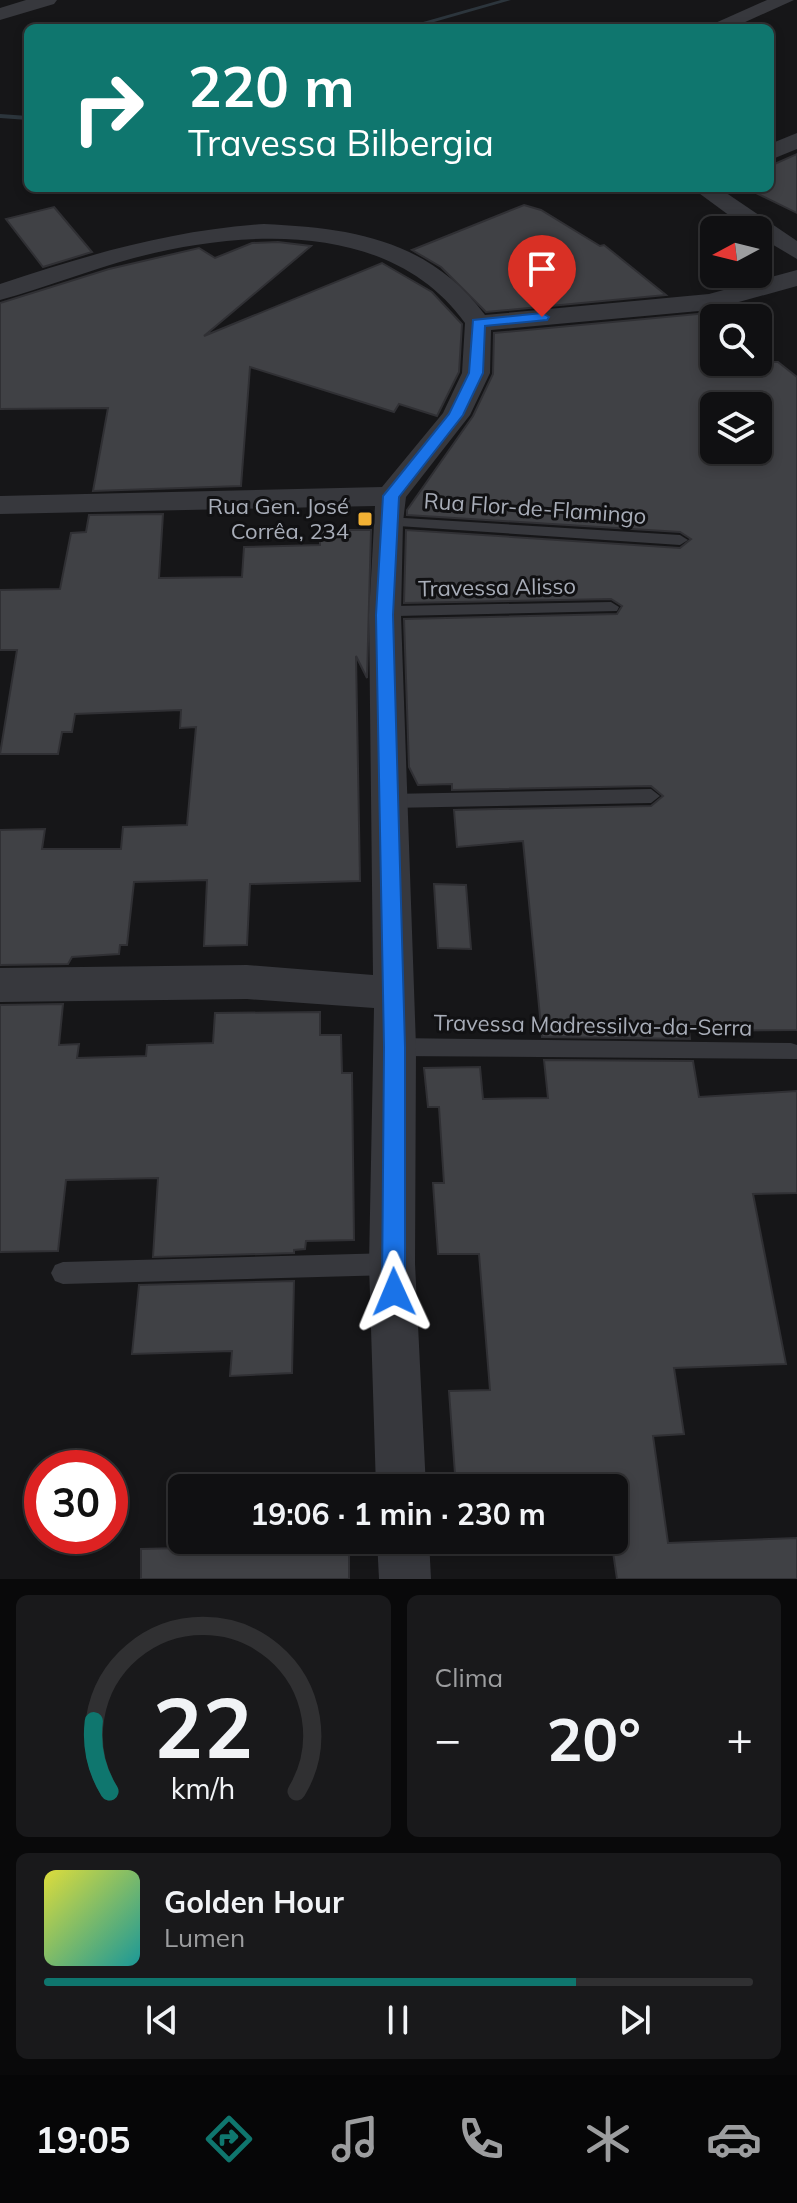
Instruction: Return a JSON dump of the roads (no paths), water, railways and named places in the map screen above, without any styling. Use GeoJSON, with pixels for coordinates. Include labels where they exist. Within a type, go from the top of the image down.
{"type":"FeatureCollection","features":[{"type":"Feature","properties":{"kind":"street"},"geometry":{"type":"LineString","coordinates":[[0,14],[47,0]]}},
{"type":"Feature","properties":{"kind":"street"},"geometry":{"type":"LineString","coordinates":[[724,24],[784,0]]}},
{"type":"Feature","properties":{"kind":"street"},"geometry":{"type":"LineString","coordinates":[[774,151],[797,140]]}},
{"type":"Feature","properties":{"kind":"street"},"geometry":{"type":"LineString","coordinates":[[710,192],[797,252]]}},
{"type":"Feature","properties":{"kind":"street"},"geometry":{"type":"LineString","coordinates":[[0,292],[157,245],[236,230],[275,229],[324,234],[409,259],[448,285],[478,323],[476,373],[456,415],[389,509],[385,615],[395,1047],[392,1264],[400,1474]]}},
{"type":"Feature","properties":{"kind":"street"},"geometry":{"type":"LineString","coordinates":[[478,323],[710,302],[797,278]]}},
{"type":"Feature","properties":{"kind":"street"},"geometry":{"type":"LineString","coordinates":[[0,505],[389,509]]}},
{"type":"Feature","properties":{"kind":"street"},"geometry":{"type":"LineString","coordinates":[[0,985],[247,982],[393,993]]}},
{"type":"Feature","properties":{"kind":"street"},"geometry":{"type":"LineString","coordinates":[[404,1554],[405,1579]]}},
{"type":"Feature","properties":{"kind":"lane","name":"Rua Flor-de-Flamingo"},"geometry":{"type":"LineString","coordinates":[[389,509],[680,540]]}},
{"type":"Feature","properties":{"kind":"lane","name":"Travessa Alisso"},"geometry":{"type":"LineString","coordinates":[[385,615],[394,611],[611,607]]}},
{"type":"Feature","properties":{"kind":"lane"},"geometry":{"type":"LineString","coordinates":[[388,801],[651,796]]}},
{"type":"Feature","properties":{"kind":"lane","name":"Travessa Madressilva-da-Serra"},"geometry":{"type":"LineString","coordinates":[[395,1047],[791,1052]]}},
{"type":"Feature","properties":{"kind":"lane"},"geometry":{"type":"LineString","coordinates":[[63,1273],[392,1264]]}},
{"type":"Feature","properties":{"kind":"waterway"},"geometry":{"type":"LineString","coordinates":[[420,24],[508,0]]}},
{"type":"Feature","properties":{"kind":"waterway"},"geometry":{"type":"LineString","coordinates":[[0,116],[24,118]]}},
{"type":"Feature","properties":{"kind":"place","name":"Rua Gen. José Corrêa, 234"},"geometry":{"type":"Point","coordinates":[365,519]}}]}
